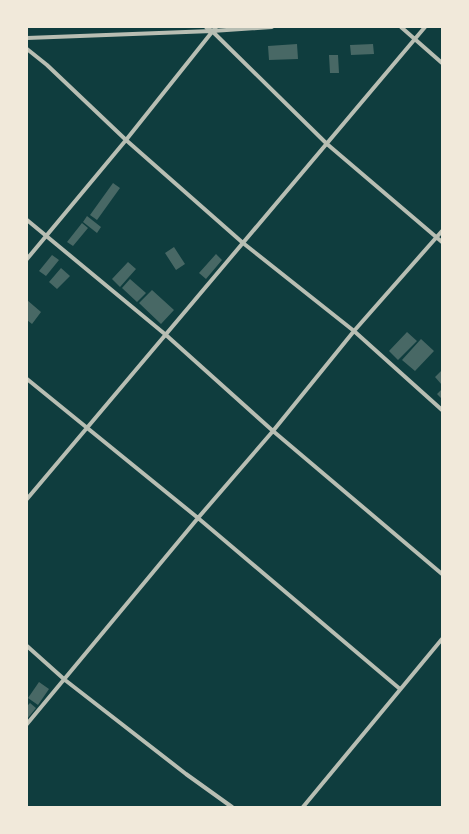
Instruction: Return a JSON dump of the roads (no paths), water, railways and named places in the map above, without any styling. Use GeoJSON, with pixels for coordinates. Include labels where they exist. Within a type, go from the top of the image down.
{"type":"FeatureCollection","features":[{"type":"Feature","properties":{"kind":"street"},"geometry":{"type":"LineString","coordinates":[[206,27],[212,31],[327,144],[442,242]]}},
{"type":"Feature","properties":{"kind":"street"},"geometry":{"type":"LineString","coordinates":[[27,259],[126,140],[216,27]]}},
{"type":"Feature","properties":{"kind":"street"},"geometry":{"type":"LineString","coordinates":[[27,38],[212,31],[272,27]]}},
{"type":"Feature","properties":{"kind":"street"},"geometry":{"type":"LineString","coordinates":[[401,27],[442,63]]}},
{"type":"Feature","properties":{"kind":"street"},"geometry":{"type":"LineString","coordinates":[[27,499],[425,27]]}},
{"type":"Feature","properties":{"kind":"street"},"geometry":{"type":"LineString","coordinates":[[27,49],[126,140],[243,243],[354,331],[442,410]]}},
{"type":"Feature","properties":{"kind":"street"},"geometry":{"type":"LineString","coordinates":[[27,220],[166,335],[273,431],[442,574]]}},
{"type":"Feature","properties":{"kind":"street"},"geometry":{"type":"LineString","coordinates":[[27,724],[198,518],[273,431],[354,331],[442,231]]}},
{"type":"Feature","properties":{"kind":"street"},"geometry":{"type":"LineString","coordinates":[[27,379],[198,518],[400,689]]}},
{"type":"Feature","properties":{"kind":"street"},"geometry":{"type":"LineString","coordinates":[[303,807],[442,639]]}},
{"type":"Feature","properties":{"kind":"street"},"geometry":{"type":"LineString","coordinates":[[27,646],[65,680],[186,774],[232,807]]}}]}
